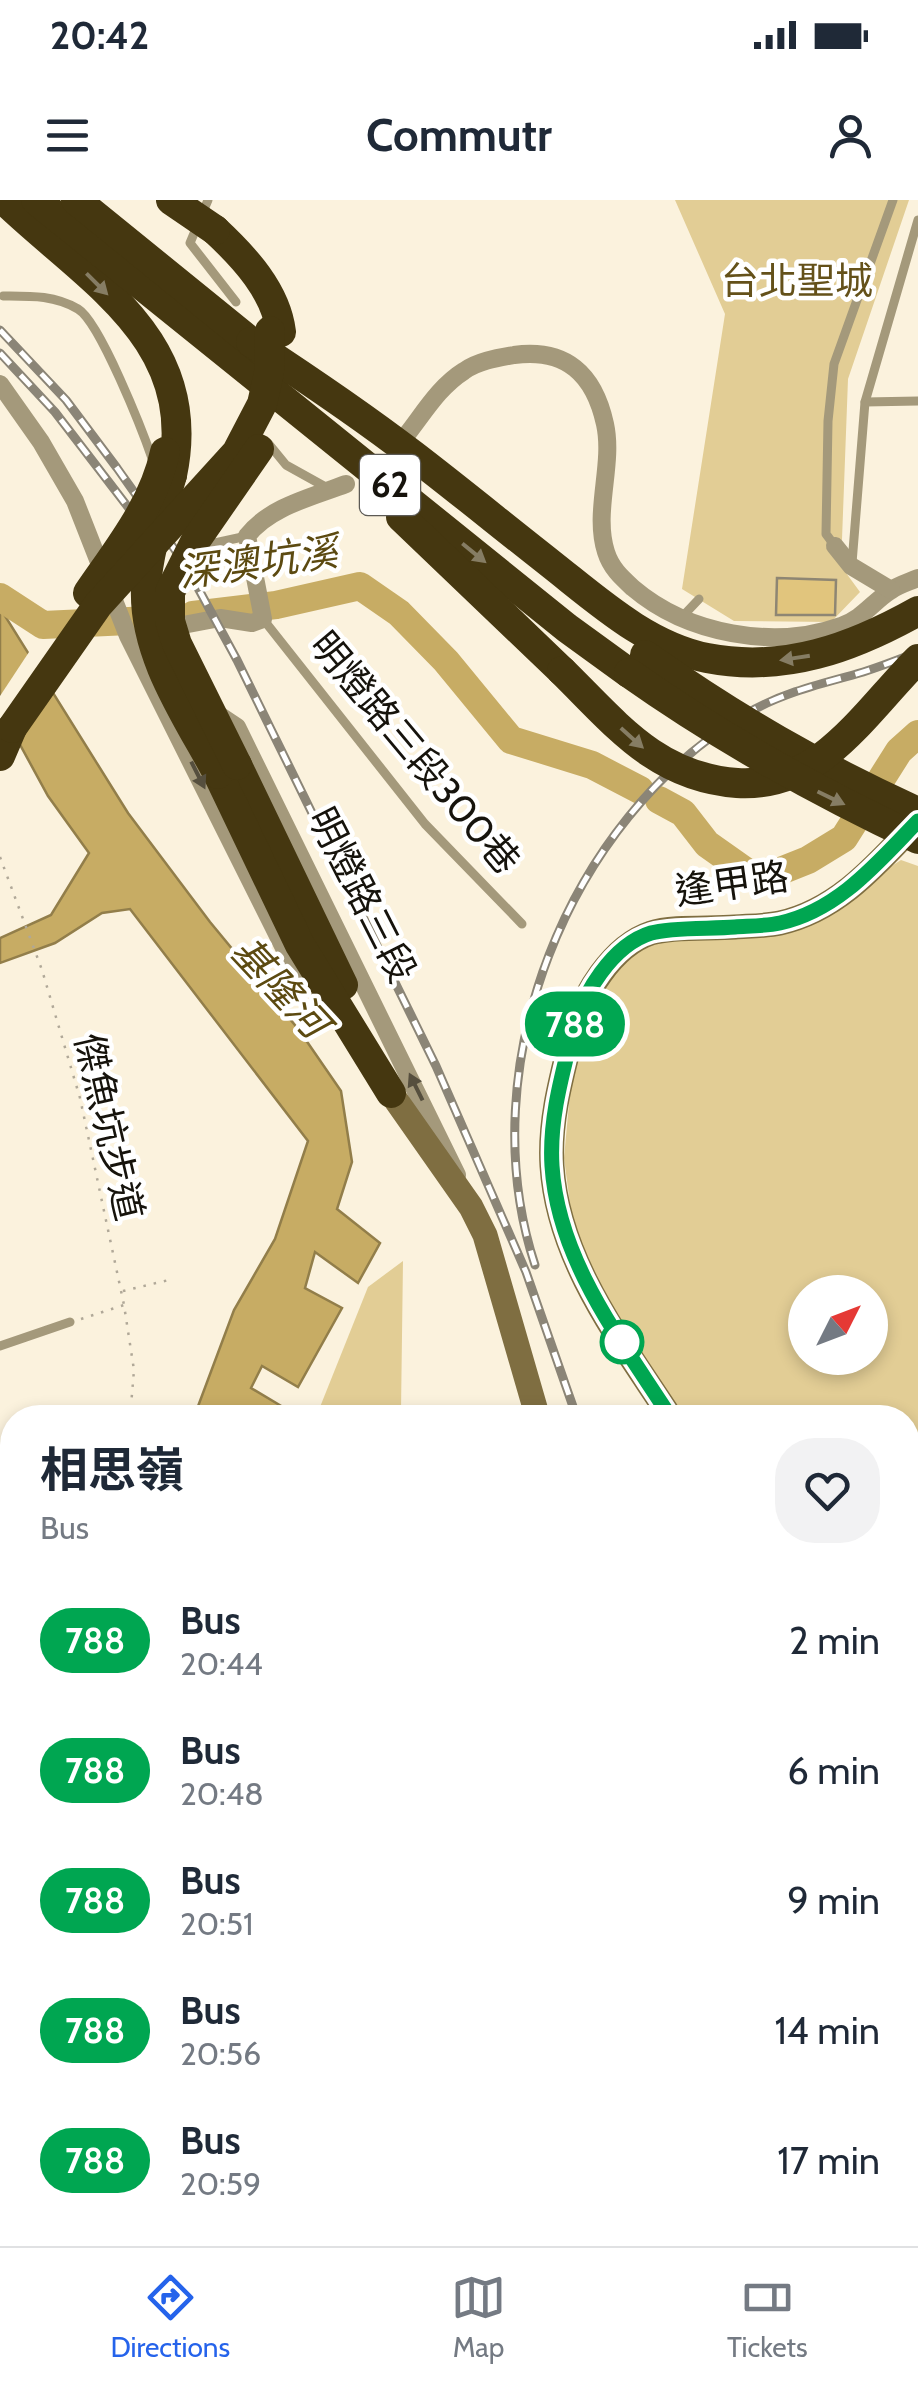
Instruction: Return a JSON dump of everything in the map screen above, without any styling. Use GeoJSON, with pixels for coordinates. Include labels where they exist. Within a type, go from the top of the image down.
{"type":"FeatureCollection","features":[{"type":"Feature","properties":{"kind":"highway","name":"62"},"geometry":{"type":"LineString","coordinates":[[76,200],[254,376],[568,628],[645,656],[742,749],[817,791],[918,839]]}},
{"type":"Feature","properties":{"kind":"highway"},"geometry":{"type":"LineString","coordinates":[[0,756],[12,728],[98,605],[236,452],[262,404],[269,373],[260,290],[217,224],[172,200]]}},
{"type":"Feature","properties":{"kind":"highway","name":"62"},"geometry":{"type":"LineString","coordinates":[[17,202],[160,285],[267,335],[576,606],[701,694],[806,759],[918,812]]}},
{"type":"Feature","properties":{"kind":"highway"},"geometry":{"type":"LineString","coordinates":[[17,202],[129,316],[148,350],[167,414],[169,463],[148,563],[148,625],[164,670],[228,770],[318,928],[392,1093]]}},
{"type":"Feature","properties":{"kind":"highway"},"geometry":{"type":"LineString","coordinates":[[228,770],[177,644],[170,621],[170,592],[196,540],[267,436],[278,407],[284,375],[267,335]]}},
{"type":"Feature","properties":{"kind":"highway"},"geometry":{"type":"LineString","coordinates":[[254,376],[631,739],[661,761],[697,777],[748,784],[796,774],[844,739],[918,658]]}},
{"type":"Feature","properties":{"kind":"highway"},"geometry":{"type":"LineString","coordinates":[[0,722],[132,528],[169,463]]}},
{"type":"Feature","properties":{"kind":"highway"},"geometry":{"type":"LineString","coordinates":[[645,656],[784,660],[834,652],[918,611]]}},
{"type":"Feature","properties":{"kind":"main road","name":"逢甲路"},"geometry":{"type":"LineString","coordinates":[[663,1405],[596,1302],[562,1218],[552,1166],[557,1094],[579,1009],[624,950],[651,933],[780,923],[834,902],[918,821]]}},
{"type":"Feature","properties":{"kind":"main road","name":"明燈路三段"},"geometry":{"type":"LineString","coordinates":[[392,1093],[471,1207],[485,1235],[534,1405]]}},
{"type":"Feature","properties":{"kind":"street"},"geometry":{"type":"LineString","coordinates":[[408,433],[445,385],[466,369],[537,352],[578,369],[592,387],[606,426],[602,538],[607,557],[617,573],[649,601],[703,628],[771,638],[843,626],[865,614],[891,590],[918,578]]}},
{"type":"Feature","properties":{"kind":"street","name":"明燈路三段"},"geometry":{"type":"LineString","coordinates":[[0,384],[41,442],[75,502],[127,635],[288,954],[326,1014],[392,1093]]}},
{"type":"Feature","properties":{"kind":"street"},"geometry":{"type":"LineString","coordinates":[[127,635],[220,618],[252,624],[263,619],[247,536],[257,522],[339,487]]}},
{"type":"Feature","properties":{"kind":"street"},"geometry":{"type":"LineString","coordinates":[[835,546],[851,566],[891,590]]}},
{"type":"Feature","properties":{"kind":"street","name":"明燈路三段"},"geometry":{"type":"LineString","coordinates":[[138,656],[237,726],[441,1138],[471,1207]]}},
{"type":"Feature","properties":{"kind":"street"},"geometry":{"type":"LineString","coordinates":[[171,721],[178,700],[184,697],[199,702]]}},
{"type":"Feature","properties":{"kind":"lane"},"geometry":{"type":"LineString","coordinates":[[835,546],[826,534],[828,421],[834,364],[894,200]]}},
{"type":"Feature","properties":{"kind":"lane"},"geometry":{"type":"LineString","coordinates":[[851,566],[865,402],[918,220]]}},
{"type":"Feature","properties":{"kind":"lane"},"geometry":{"type":"LineString","coordinates":[[217,224],[190,242],[236,302]]}},
{"type":"Feature","properties":{"kind":"lane"},"geometry":{"type":"LineString","coordinates":[[3,296],[53,297],[83,311],[105,349],[183,532],[202,546],[247,536]]}},
{"type":"Feature","properties":{"kind":"lane"},"geometry":{"type":"LineString","coordinates":[[865,402],[918,401]]}},
{"type":"Feature","properties":{"kind":"lane"},"geometry":{"type":"LineString","coordinates":[[241,410],[286,466],[339,487]]}},
{"type":"Feature","properties":{"kind":"lane"},"geometry":{"type":"LineString","coordinates":[[682,617],[699,599]]}},
{"type":"Feature","properties":{"kind":"lane","name":"明燈路三段300巷"},"geometry":{"type":"LineString","coordinates":[[263,619],[425,824],[522,924]]}},
{"type":"Feature","properties":{"kind":"lane"},"geometry":{"type":"LineString","coordinates":[[0,1346],[70,1322]]}},
{"type":"Feature","properties":{"kind":"path","name":"傑魚坑步道"},"geometry":{"type":"LineString","coordinates":[[0,857],[42,970],[80,1098],[122,1291],[134,1370],[131,1405]]}},
{"type":"Feature","properties":{"kind":"path"},"geometry":{"type":"LineString","coordinates":[[122,1291],[173,1279]]}},
{"type":"Feature","properties":{"kind":"path"},"geometry":{"type":"LineString","coordinates":[[70,1322],[124,1305]]}},
{"type":"Feature","properties":{"kind":"green space","name":"台北聖城"},"geometry":{"type":"Polygon","coordinates":[[[675,200],[909,200],[848,379],[841,566],[860,592],[831,622],[734,621],[682,589],[725,314],[675,200]]]}},
{"type":"Feature","properties":{"kind":"green space"},"geometry":{"type":"Polygon","coordinates":[[[901,860],[918,866],[918,1405],[671,1405],[578,1265],[564,1158],[577,1016],[624,945],[816,914],[901,860]]]}},
{"type":"Feature","properties":{"kind":"green space"},"geometry":{"type":"Polygon","coordinates":[[[403,1261],[401,1405],[321,1405],[368,1287],[403,1261]]]}},
{"type":"Feature","properties":{"kind":"shaded area"},"geometry":{"type":"Polygon","coordinates":[[[0,608],[128,813],[210,922],[299,1030],[341,1091],[352,1162],[337,1209],[380,1243],[358,1283],[315,1252],[305,1288],[342,1308],[298,1387],[262,1366],[251,1388],[280,1405],[198,1405],[234,1310],[275,1239],[308,1141],[130,909],[102,913],[55,943],[0,963],[0,938],[51,915],[89,853],[48,796],[0,708],[0,608]]]}},
{"type":"Feature","properties":{"kind":"pier"},"geometry":{"type":"Polygon","coordinates":[[[31,649],[54,688],[16,747],[0,718],[0,696],[31,649]]]}},
{"type":"Feature","properties":{"kind":"building"},"geometry":{"type":"Polygon","coordinates":[[[777,578],[836,580],[835,615],[776,615],[777,578]]]}},
{"type":"Feature","properties":{"kind":"waterway","name":"深澳坑溪"},"geometry":{"type":"LineString","coordinates":[[193,615],[276,605],[360,586],[399,613],[446,661],[511,740],[592,765],[640,790]]}},
{"type":"Feature","properties":{"kind":"waterway","name":"深澳坑溪"},"geometry":{"type":"LineString","coordinates":[[0,597],[43,625],[150,620]]}},
{"type":"Feature","properties":{"kind":"waterway","name":"深澳坑溪"},"geometry":{"type":"LineString","coordinates":[[659,800],[683,813],[707,844],[758,880],[808,860],[844,838],[899,751],[918,734]]}},
{"type":"Feature","properties":{"kind":"railway"},"geometry":{"type":"LineString","coordinates":[[0,330],[66,400],[117,468],[185,564],[237,660],[436,1066],[526,1272],[572,1405]]}},
{"type":"Feature","properties":{"kind":"railway"},"geometry":{"type":"LineString","coordinates":[[0,353],[55,412],[131,511]]}},
{"type":"Feature","properties":{"kind":"railway"},"geometry":{"type":"LineString","coordinates":[[535,1265],[518,1189],[515,1110],[526,1032],[549,955],[583,883],[628,817],[683,760],[746,714],[812,686],[918,652]]}},
{"type":"Feature","properties":{"kind":"bus line","name":"788"},"geometry":{"type":"LineString","coordinates":[[663,1405],[596,1302],[562,1218],[552,1166],[557,1094],[579,1009],[624,950],[651,933],[780,923],[834,902],[918,821]]}},
{"type":"Feature","properties":{"kind":"water label","name":"基隆河"},"geometry":{"type":"Point","coordinates":[280,987]}}]}
